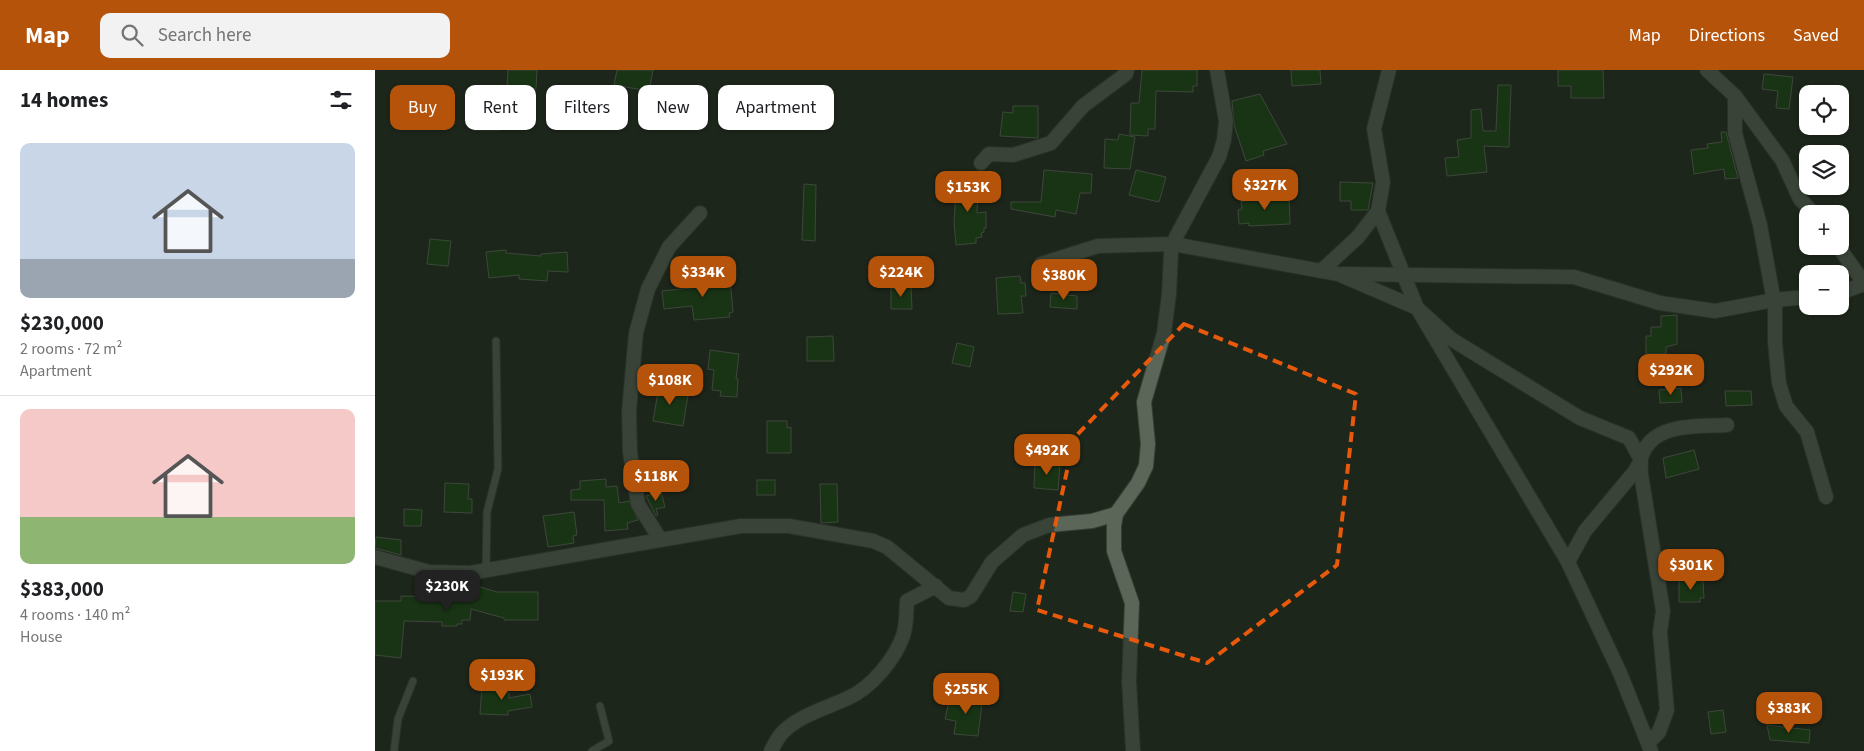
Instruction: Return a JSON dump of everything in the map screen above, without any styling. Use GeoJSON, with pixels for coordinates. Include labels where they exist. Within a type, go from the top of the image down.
{"type":"FeatureCollection","features":[{"type":"Feature","properties":{"kind":"street"},"geometry":{"type":"LineString","coordinates":[[981,163],[989,154],[1013,155],[1051,143],[1083,106],[1126,74],[1127,70]]}},
{"type":"Feature","properties":{"kind":"street"},"geometry":{"type":"LineString","coordinates":[[1133,751],[1129,682],[1132,603],[1114,551],[1113,540],[1116,514],[1146,466],[1148,444],[1144,402],[1164,333],[1173,244],[1219,157],[1224,140],[1226,121],[1217,70]]}},
{"type":"Feature","properties":{"kind":"street"},"geometry":{"type":"LineString","coordinates":[[1321,271],[1359,237],[1378,211],[1383,182],[1374,129],[1389,70]]}},
{"type":"Feature","properties":{"kind":"street"},"geometry":{"type":"LineString","coordinates":[[1707,70],[1735,96],[1782,160],[1800,199],[1806,205]]}},
{"type":"Feature","properties":{"kind":"street"},"geometry":{"type":"LineString","coordinates":[[1735,96],[1735,133],[1760,225],[1774,300],[1775,342],[1779,383],[1786,406],[1807,432],[1826,497]]}},
{"type":"Feature","properties":{"kind":"street"},"geometry":{"type":"LineString","coordinates":[[1378,211],[1417,308],[1568,562],[1620,673],[1650,746]]}},
{"type":"Feature","properties":{"kind":"street"},"geometry":{"type":"LineString","coordinates":[[661,539],[638,504],[630,452],[629,411],[636,333],[648,289],[669,247],[700,213]]}},
{"type":"Feature","properties":{"kind":"street"},"geometry":{"type":"LineString","coordinates":[[1041,264],[1098,246],[1173,244],[1337,274],[1403,273],[1574,277],[1660,303],[1715,311],[1774,300],[1799,298]]}},
{"type":"Feature","properties":{"kind":"street"},"geometry":{"type":"LineString","coordinates":[[1844,255],[1864,284],[1849,290]]}},
{"type":"Feature","properties":{"kind":"street"},"geometry":{"type":"LineString","coordinates":[[1337,274],[1417,308],[1459,344],[1580,418],[1629,438],[1641,460]]}},
{"type":"Feature","properties":{"kind":"street"},"geometry":{"type":"LineString","coordinates":[[1650,746],[1659,732],[1667,710],[1661,632],[1663,611],[1641,474],[1641,456],[1656,435],[1674,429],[1727,424]]}},
{"type":"Feature","properties":{"kind":"street"},"geometry":{"type":"LineString","coordinates":[[1568,562],[1585,531],[1635,471],[1641,460]]}},
{"type":"Feature","properties":{"kind":"street"},"geometry":{"type":"LineString","coordinates":[[375,557],[429,572],[446,574],[486,570],[741,526],[789,526],[873,541],[887,547],[949,598],[957,600],[968,599],[992,562],[1023,535],[1049,526],[1092,521],[1116,514]]}},
{"type":"Feature","properties":{"kind":"street"},"geometry":{"type":"LineString","coordinates":[[771,751],[787,729],[816,711],[849,698],[864,688],[892,659],[906,625],[907,601],[935,586]]}},
{"type":"Feature","properties":{"kind":"lane"},"geometry":{"type":"LineString","coordinates":[[486,570],[487,512],[498,468],[497,341]]}},
{"type":"Feature","properties":{"kind":"lane"},"geometry":{"type":"LineString","coordinates":[[394,751],[398,720],[413,681]]}},
{"type":"Feature","properties":{"kind":"lane"},"geometry":{"type":"LineString","coordinates":[[592,751],[609,741],[600,706]]}},
{"type":"Feature","properties":{"kind":"highlighted area"},"geometry":{"type":"Polygon","coordinates":[[[1184,324],[1356,394],[1337,565],[1207,663],[1037,610],[1074,438],[1184,324]]]}},
{"type":"Feature","properties":{"kind":"building"},"geometry":{"type":"Polygon","coordinates":[[[508,70],[537,70],[536,89],[536,85],[507,85],[508,70]]]}},
{"type":"Feature","properties":{"kind":"building"},"geometry":{"type":"Polygon","coordinates":[[[617,70],[653,70],[650,85],[638,85],[638,89],[628,87],[628,85],[614,85],[617,70]]]}},
{"type":"Feature","properties":{"kind":"building"},"geometry":{"type":"Polygon","coordinates":[[[1142,70],[1197,70],[1197,86],[1193,86],[1193,92],[1156,91],[1155,129],[1148,129],[1148,136],[1130,135],[1131,103],[1139,103],[1142,70]]]}},
{"type":"Feature","properties":{"kind":"building"},"geometry":{"type":"Polygon","coordinates":[[[1291,70],[1320,70],[1321,84],[1292,86],[1291,70]]]}},
{"type":"Feature","properties":{"kind":"building"},"geometry":{"type":"Polygon","coordinates":[[[1558,70],[1603,70],[1604,98],[1571,98],[1571,86],[1558,86],[1558,70]]]}},
{"type":"Feature","properties":{"kind":"building"},"geometry":{"type":"Polygon","coordinates":[[[1764,74],[1793,77],[1789,109],[1776,108],[1778,91],[1762,89],[1764,74]]]}},
{"type":"Feature","properties":{"kind":"building"},"geometry":{"type":"Polygon","coordinates":[[[1498,85],[1511,85],[1509,147],[1484,146],[1487,172],[1447,176],[1445,158],[1459,157],[1457,140],[1471,138],[1471,110],[1481,109],[1483,131],[1496,131],[1498,85]]]}},
{"type":"Feature","properties":{"kind":"building"},"geometry":{"type":"Polygon","coordinates":[[[1260,94],[1287,144],[1263,151],[1264,155],[1246,161],[1234,125],[1232,101],[1260,94]]]}},
{"type":"Feature","properties":{"kind":"building"},"geometry":{"type":"Polygon","coordinates":[[[1013,106],[1038,106],[1038,138],[1000,136],[1003,112],[1013,113],[1013,106]]]}},
{"type":"Feature","properties":{"kind":"building"},"geometry":{"type":"Polygon","coordinates":[[[1721,132],[1726,132],[1738,178],[1725,179],[1724,169],[1694,174],[1691,150],[1708,148],[1707,144],[1722,142],[1721,132]]]}},
{"type":"Feature","properties":{"kind":"building"},"geometry":{"type":"Polygon","coordinates":[[[1119,134],[1135,137],[1130,169],[1104,168],[1105,139],[1118,140],[1119,134]]]}},
{"type":"Feature","properties":{"kind":"building"},"geometry":{"type":"Polygon","coordinates":[[[1044,170],[1092,174],[1091,193],[1080,193],[1076,214],[1056,210],[1055,217],[1011,209],[1011,202],[1041,202],[1044,170]]]}},
{"type":"Feature","properties":{"kind":"building"},"geometry":{"type":"Polygon","coordinates":[[[1136,170],[1166,177],[1159,202],[1129,195],[1136,170]]]}},
{"type":"Feature","properties":{"kind":"building"},"geometry":{"type":"Polygon","coordinates":[[[957,177],[972,177],[972,186],[978,186],[977,213],[986,212],[986,228],[981,233],[982,237],[976,238],[976,243],[956,245],[954,222],[957,177]]]}},
{"type":"Feature","properties":{"kind":"building"},"geometry":{"type":"Polygon","coordinates":[[[1340,182],[1373,183],[1368,210],[1351,210],[1351,201],[1340,201],[1340,182]]]}},
{"type":"Feature","properties":{"kind":"building"},"geometry":{"type":"Polygon","coordinates":[[[804,184],[816,185],[815,241],[802,240],[804,184]]]}},
{"type":"Feature","properties":{"kind":"building"},"geometry":{"type":"Polygon","coordinates":[[[1289,194],[1290,224],[1249,226],[1249,223],[1239,224],[1238,210],[1242,209],[1241,201],[1245,201],[1245,197],[1289,194]]]}},
{"type":"Feature","properties":{"kind":"building"},"geometry":{"type":"Polygon","coordinates":[[[430,239],[451,241],[448,266],[427,264],[430,239]]]}},
{"type":"Feature","properties":{"kind":"building"},"geometry":{"type":"Polygon","coordinates":[[[506,250],[506,253],[541,256],[541,254],[567,252],[568,272],[548,271],[547,281],[519,279],[519,275],[489,278],[486,252],[506,250]]]}},
{"type":"Feature","properties":{"kind":"building"},"geometry":{"type":"Polygon","coordinates":[[[720,275],[720,280],[730,279],[733,312],[729,313],[730,317],[694,320],[692,306],[664,309],[662,291],[691,288],[690,283],[705,281],[704,276],[720,275]]]}},
{"type":"Feature","properties":{"kind":"building"},"geometry":{"type":"Polygon","coordinates":[[[1020,276],[1021,283],[1025,283],[1026,296],[1021,296],[1023,313],[998,314],[996,278],[1020,276]]]}},
{"type":"Feature","properties":{"kind":"building"},"geometry":{"type":"Polygon","coordinates":[[[911,287],[912,309],[891,309],[891,288],[911,287]]]}},
{"type":"Feature","properties":{"kind":"building"},"geometry":{"type":"Polygon","coordinates":[[[1051,293],[1077,296],[1077,309],[1050,307],[1051,293]]]}},
{"type":"Feature","properties":{"kind":"building"},"geometry":{"type":"Polygon","coordinates":[[[1677,315],[1677,344],[1666,347],[1666,354],[1646,354],[1646,336],[1651,336],[1651,327],[1661,327],[1661,316],[1677,315]]]}},
{"type":"Feature","properties":{"kind":"building"},"geometry":{"type":"Polygon","coordinates":[[[833,336],[834,361],[807,361],[807,337],[833,336]]]}},
{"type":"Feature","properties":{"kind":"building"},"geometry":{"type":"Polygon","coordinates":[[[957,343],[974,347],[970,367],[952,363],[957,343]]]}},
{"type":"Feature","properties":{"kind":"building"},"geometry":{"type":"Polygon","coordinates":[[[710,350],[739,354],[736,379],[738,379],[737,397],[720,396],[721,391],[712,390],[714,370],[708,369],[710,350]]]}},
{"type":"Feature","properties":{"kind":"building"},"geometry":{"type":"Polygon","coordinates":[[[659,386],[681,389],[680,394],[688,395],[683,426],[653,421],[659,386]]]}},
{"type":"Feature","properties":{"kind":"building"},"geometry":{"type":"Polygon","coordinates":[[[1681,388],[1682,402],[1660,403],[1659,390],[1681,388]]]}},
{"type":"Feature","properties":{"kind":"building"},"geometry":{"type":"Polygon","coordinates":[[[1725,391],[1751,391],[1752,405],[1726,406],[1725,391]]]}},
{"type":"Feature","properties":{"kind":"building"},"geometry":{"type":"Polygon","coordinates":[[[767,421],[787,421],[787,428],[791,427],[791,453],[767,453],[767,421]]]}},
{"type":"Feature","properties":{"kind":"building"},"geometry":{"type":"Polygon","coordinates":[[[1694,450],[1699,469],[1666,478],[1663,458],[1694,450]]]}},
{"type":"Feature","properties":{"kind":"building"},"geometry":{"type":"Polygon","coordinates":[[[1035,462],[1060,464],[1058,490],[1034,488],[1035,462]]]}},
{"type":"Feature","properties":{"kind":"building"},"geometry":{"type":"Polygon","coordinates":[[[606,479],[606,487],[617,486],[619,503],[629,501],[638,520],[627,523],[628,529],[605,531],[604,500],[571,500],[571,490],[580,489],[580,481],[606,479]]]}},
{"type":"Feature","properties":{"kind":"building"},"geometry":{"type":"Polygon","coordinates":[[[757,480],[775,480],[775,495],[757,495],[757,480]]]}},
{"type":"Feature","properties":{"kind":"building"},"geometry":{"type":"Polygon","coordinates":[[[445,483],[469,484],[468,499],[472,499],[472,513],[444,512],[445,483]]]}},
{"type":"Feature","properties":{"kind":"building"},"geometry":{"type":"Polygon","coordinates":[[[820,484],[837,484],[838,522],[821,523],[820,484]]]}},
{"type":"Feature","properties":{"kind":"building"},"geometry":{"type":"Polygon","coordinates":[[[661,492],[665,507],[656,509],[658,515],[656,516],[646,496],[661,492]]]}},
{"type":"Feature","properties":{"kind":"building"},"geometry":{"type":"Polygon","coordinates":[[[404,509],[422,510],[421,526],[404,526],[404,509]]]}},
{"type":"Feature","properties":{"kind":"building"},"geometry":{"type":"Polygon","coordinates":[[[574,512],[577,535],[573,536],[574,543],[548,547],[543,516],[574,512]]]}},
{"type":"Feature","properties":{"kind":"building"},"geometry":{"type":"Polygon","coordinates":[[[376,537],[401,540],[401,555],[375,548],[376,537]]]}},
{"type":"Feature","properties":{"kind":"building"},"geometry":{"type":"Polygon","coordinates":[[[1679,580],[1703,580],[1704,598],[1700,598],[1700,602],[1679,602],[1679,580]]]}},
{"type":"Feature","properties":{"kind":"building"},"geometry":{"type":"Polygon","coordinates":[[[443,584],[470,584],[497,592],[538,592],[538,620],[504,620],[504,618],[471,609],[470,620],[462,620],[462,624],[457,624],[457,626],[442,626],[442,622],[404,621],[401,658],[375,655],[375,601],[401,601],[401,596],[443,597],[443,584]]]}},
{"type":"Feature","properties":{"kind":"building"},"geometry":{"type":"Polygon","coordinates":[[[1013,592],[1026,594],[1023,612],[1010,611],[1013,592]]]}},
{"type":"Feature","properties":{"kind":"building"},"geometry":{"type":"Polygon","coordinates":[[[482,686],[506,687],[505,692],[509,693],[509,698],[530,694],[532,707],[508,711],[508,715],[480,714],[482,686]]]}},
{"type":"Feature","properties":{"kind":"building"},"geometry":{"type":"Polygon","coordinates":[[[966,694],[983,695],[978,736],[954,734],[956,721],[945,719],[949,701],[965,704],[966,694]]]}},
{"type":"Feature","properties":{"kind":"building"},"geometry":{"type":"Polygon","coordinates":[[[1723,710],[1726,732],[1711,734],[1708,712],[1723,710]]]}},
{"type":"Feature","properties":{"kind":"building"},"geometry":{"type":"Polygon","coordinates":[[[1767,725],[1810,730],[1809,743],[1770,740],[1767,725]]]}}]}
